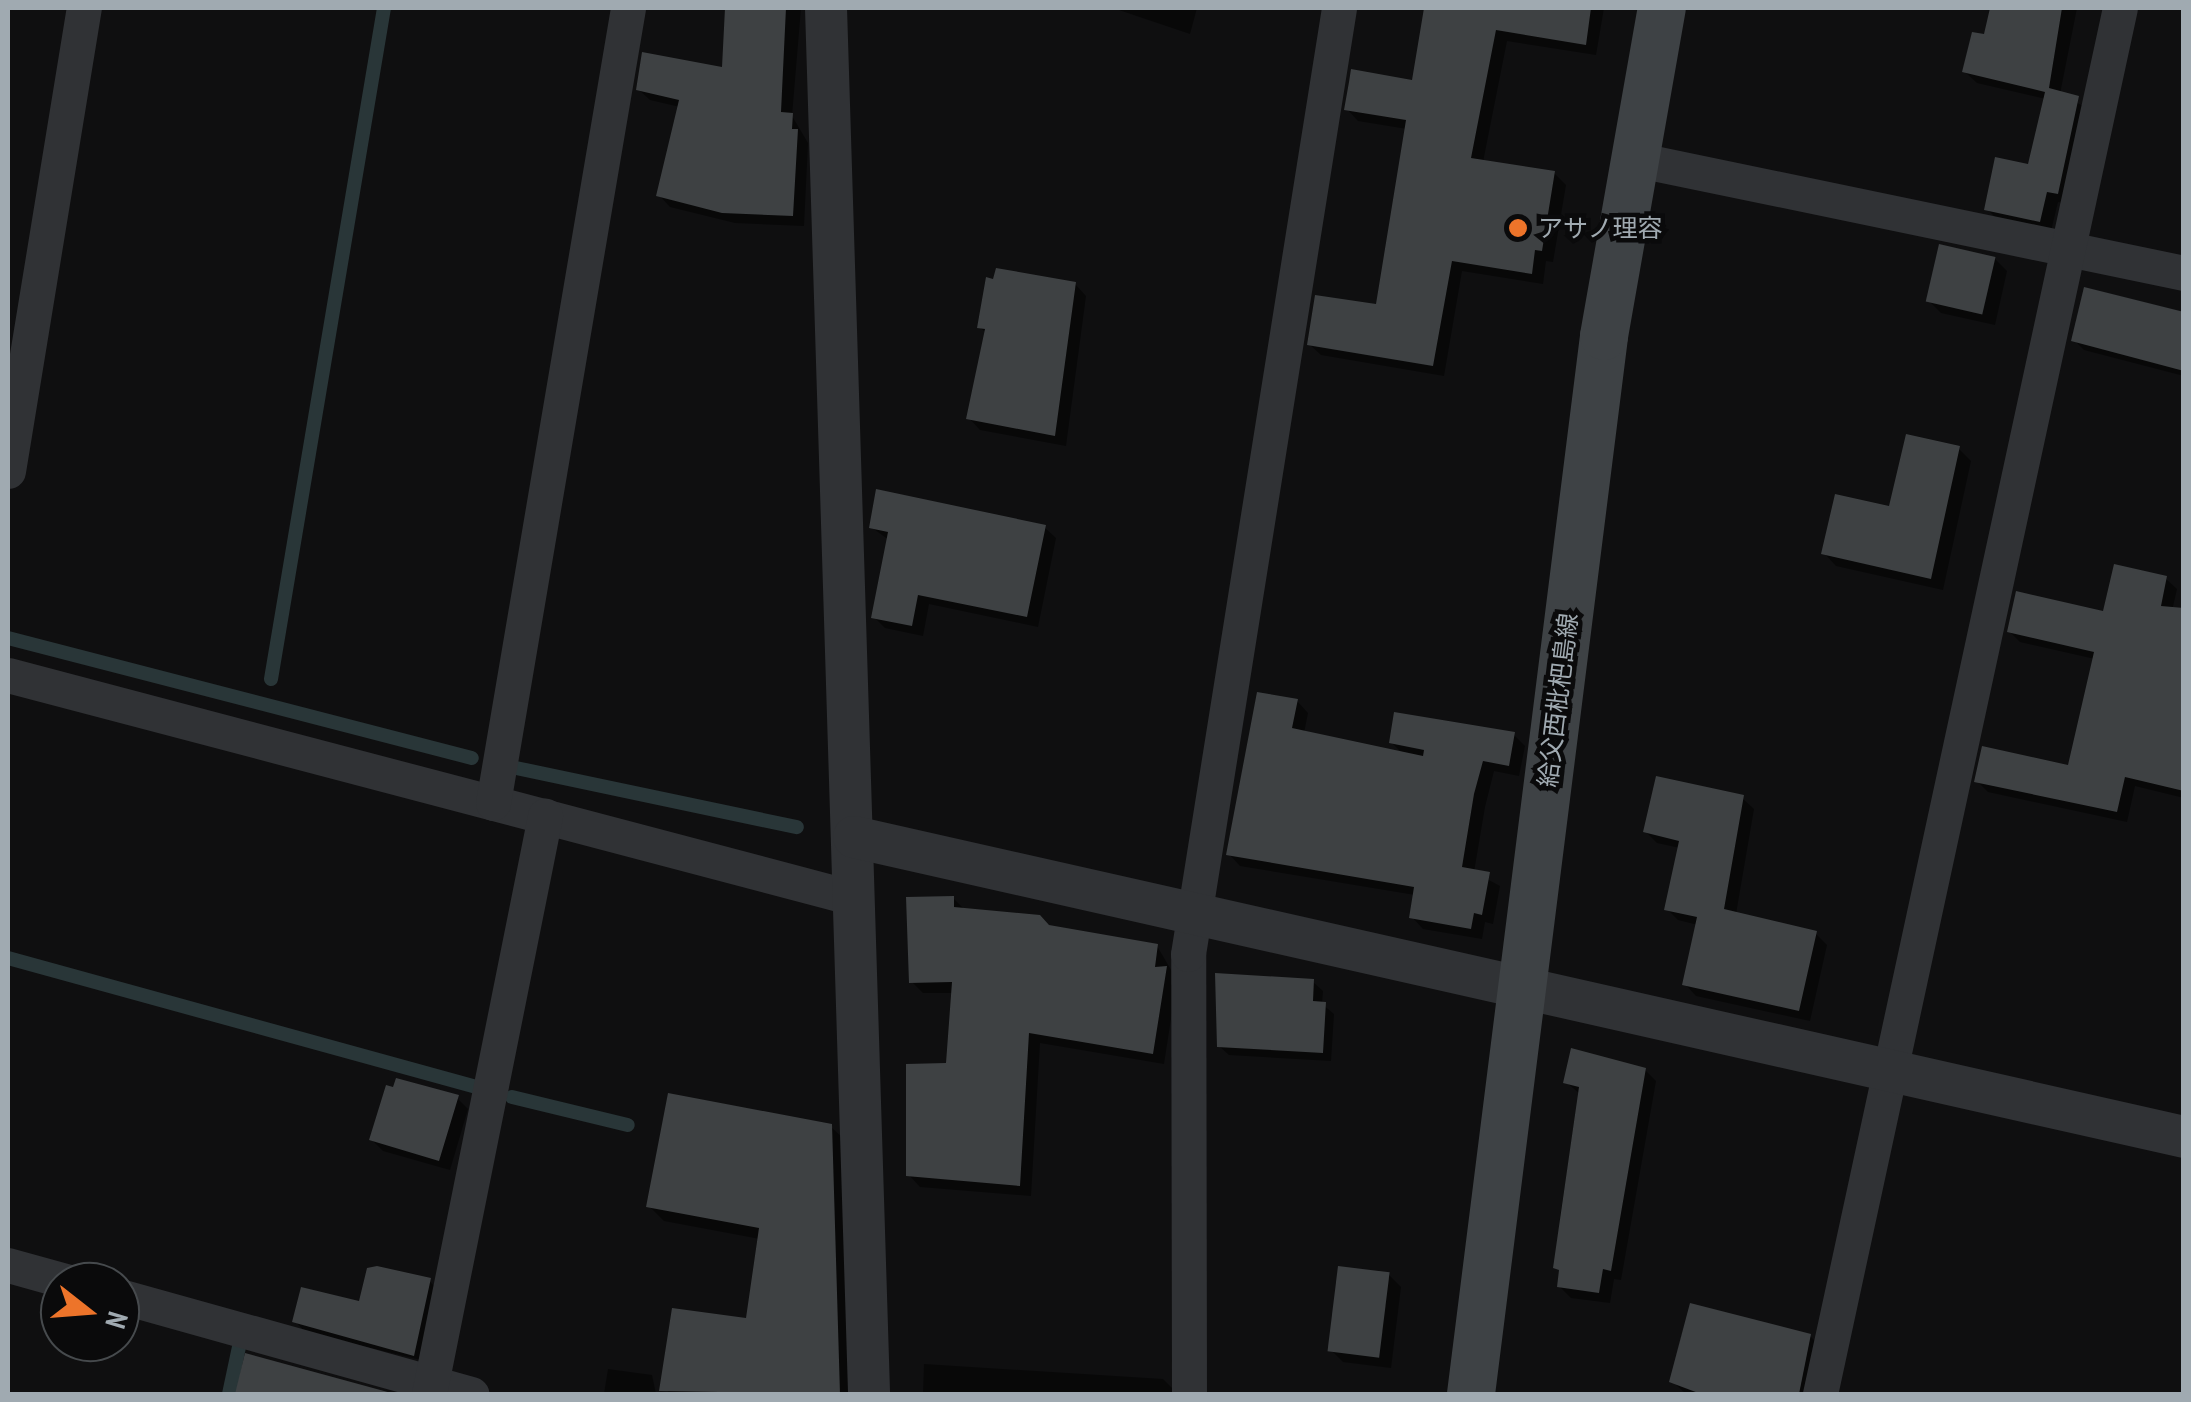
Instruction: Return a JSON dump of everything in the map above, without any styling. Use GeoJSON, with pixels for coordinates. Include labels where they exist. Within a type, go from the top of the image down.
{"type":"FeatureCollection","features":[{"type":"Feature","properties":{"kind":"main road","name":"給父西枇杷島線"},"geometry":{"type":"LineString","coordinates":[[1471,1394],[1604,336],[1662,8]]}},
{"type":"Feature","properties":{"kind":"street"},"geometry":{"type":"LineString","coordinates":[[8,472],[84,8]]}},
{"type":"Feature","properties":{"kind":"street"},"geometry":{"type":"LineString","coordinates":[[493,803],[628,8]]}},
{"type":"Feature","properties":{"kind":"street"},"geometry":{"type":"LineString","coordinates":[[826,8],[868,1394]]}},
{"type":"Feature","properties":{"kind":"street"},"geometry":{"type":"LineString","coordinates":[[1189,1394],[1193,913],[1339,8]]}},
{"type":"Feature","properties":{"kind":"street"},"geometry":{"type":"LineString","coordinates":[[1820,1394],[2120,8]]}},
{"type":"Feature","properties":{"kind":"street"},"geometry":{"type":"LineString","coordinates":[[1634,159],[2184,273]]}},
{"type":"Feature","properties":{"kind":"street"},"geometry":{"type":"LineString","coordinates":[[8,675],[854,898]]}},
{"type":"Feature","properties":{"kind":"street"},"geometry":{"type":"LineString","coordinates":[[430,1389],[545,816]]}},
{"type":"Feature","properties":{"kind":"street"},"geometry":{"type":"LineString","coordinates":[[854,837],[2184,1137]]}},
{"type":"Feature","properties":{"kind":"street"},"geometry":{"type":"LineString","coordinates":[[8,1265],[40,1274]]}},
{"type":"Feature","properties":{"kind":"street"},"geometry":{"type":"LineString","coordinates":[[140,1302],[430,1389],[472,1394]]}},
{"type":"Feature","properties":{"kind":"building"},"geometry":{"type":"Polygon","coordinates":[[[725,8],[786,8],[781,112],[793,113],[792,129],[798,129],[793,216],[722,213],[656,196],[679,100],[636,90],[642,52],[722,67],[725,8]]]}},
{"type":"Feature","properties":{"kind":"building"},"geometry":{"type":"Polygon","coordinates":[[[1424,8],[1591,8],[1586,45],[1496,30],[1471,158],[1555,171],[1542,251],[1535,250],[1532,274],[1452,261],[1433,366],[1307,345],[1315,295],[1376,304],[1406,120],[1344,110],[1351,69],[1412,80],[1424,8]]]}},
{"type":"Feature","properties":{"kind":"building"},"geometry":{"type":"Polygon","coordinates":[[[1990,8],[2062,8],[2049,88],[2079,96],[2058,194],[2047,192],[2040,222],[1984,210],[1995,157],[2028,164],[2045,92],[1962,72],[1972,32],[1984,34],[1990,8]]]}},
{"type":"Feature","properties":{"kind":"building"},"geometry":{"type":"Polygon","coordinates":[[[1939,244],[1996,257],[1982,315],[1926,301],[1939,244]]]}},
{"type":"Feature","properties":{"kind":"building"},"geometry":{"type":"Polygon","coordinates":[[[996,268],[1076,282],[1055,436],[966,419],[985,329],[977,328],[986,277],[993,279],[996,268]]]}},
{"type":"Feature","properties":{"kind":"building"},"geometry":{"type":"Polygon","coordinates":[[[2084,287],[2184,312],[2184,371],[2071,341],[2084,287]]]}},
{"type":"Feature","properties":{"kind":"building"},"geometry":{"type":"Polygon","coordinates":[[[1906,434],[1960,446],[1931,579],[1821,554],[1835,494],[1889,506],[1906,434]]]}},
{"type":"Feature","properties":{"kind":"building"},"geometry":{"type":"Polygon","coordinates":[[[876,489],[1046,525],[1027,617],[918,595],[912,626],[871,618],[888,532],[869,528],[876,489]]]}},
{"type":"Feature","properties":{"kind":"building"},"geometry":{"type":"Polygon","coordinates":[[[2114,564],[2167,576],[2161,606],[2184,608],[2184,791],[2125,777],[2117,812],[1974,782],[1982,746],[2068,765],[2094,652],[2007,632],[2016,591],[2103,611],[2114,564]]]}},
{"type":"Feature","properties":{"kind":"building"},"geometry":{"type":"Polygon","coordinates":[[[1257,692],[1298,699],[1292,728],[1423,756],[1424,750],[1389,743],[1394,712],[1515,732],[1509,766],[1483,761],[1474,794],[1462,867],[1490,872],[1482,915],[1474,913],[1471,929],[1409,918],[1414,887],[1226,855],[1257,692]]]}},
{"type":"Feature","properties":{"kind":"building"},"geometry":{"type":"Polygon","coordinates":[[[1656,776],[1744,795],[1724,909],[1817,931],[1799,1011],[1682,985],[1697,917],[1664,910],[1679,841],[1643,832],[1656,776]]]}},
{"type":"Feature","properties":{"kind":"building"},"geometry":{"type":"Polygon","coordinates":[[[954,896],[954,907],[1040,915],[1049,925],[1158,944],[1155,967],[1167,966],[1153,1054],[1029,1033],[1020,1186],[906,1176],[906,1064],[946,1063],[952,982],[909,983],[906,897],[954,896]]]}},
{"type":"Feature","properties":{"kind":"building"},"geometry":{"type":"Polygon","coordinates":[[[1215,973],[1314,979],[1313,1001],[1326,1002],[1323,1053],[1217,1047],[1215,973]]]}},
{"type":"Feature","properties":{"kind":"building"},"geometry":{"type":"Polygon","coordinates":[[[1571,1048],[1646,1068],[1611,1271],[1603,1269],[1599,1293],[1557,1287],[1559,1270],[1553,1268],[1579,1087],[1563,1083],[1571,1048]]]}},
{"type":"Feature","properties":{"kind":"building"},"geometry":{"type":"Polygon","coordinates":[[[396,1078],[459,1095],[439,1161],[369,1140],[386,1085],[393,1087],[396,1078]]]}},
{"type":"Feature","properties":{"kind":"building"},"geometry":{"type":"Polygon","coordinates":[[[668,1093],[832,1124],[840,1394],[659,1391],[672,1308],[746,1318],[759,1228],[646,1207],[668,1093]]]}},
{"type":"Feature","properties":{"kind":"building"},"geometry":{"type":"Polygon","coordinates":[[[377,1266],[431,1278],[414,1356],[292,1322],[301,1287],[359,1301],[367,1268],[377,1266]]]}},
{"type":"Feature","properties":{"kind":"building"},"geometry":{"type":"Polygon","coordinates":[[[1338,1266],[1390,1272],[1379,1358],[1328,1351],[1338,1266]]]}},
{"type":"Feature","properties":{"kind":"building"},"geometry":{"type":"Polygon","coordinates":[[[1690,1303],[1811,1334],[1799,1394],[1701,1394],[1669,1382],[1690,1303]]]}},
{"type":"Feature","properties":{"kind":"building"},"geometry":{"type":"Polygon","coordinates":[[[245,1353],[395,1394],[235,1394],[245,1353]]]}},
{"type":"Feature","properties":{"kind":"waterway"},"geometry":{"type":"LineString","coordinates":[[271,679],[384,8]]}},
{"type":"Feature","properties":{"kind":"waterway"},"geometry":{"type":"LineString","coordinates":[[8,638],[472,758]]}},
{"type":"Feature","properties":{"kind":"waterway"},"geometry":{"type":"LineString","coordinates":[[516,768],[797,827]]}},
{"type":"Feature","properties":{"kind":"waterway"},"geometry":{"type":"LineString","coordinates":[[8,958],[475,1087]]}},
{"type":"Feature","properties":{"kind":"waterway"},"geometry":{"type":"LineString","coordinates":[[512,1097],[628,1125]]}},
{"type":"Feature","properties":{"kind":"waterway"},"geometry":{"type":"LineString","coordinates":[[229,1394],[239,1347]]}},
{"type":"Feature","properties":{"kind":"place","name":"アサノ理容"},"geometry":{"type":"Point","coordinates":[1518,228]}}]}
